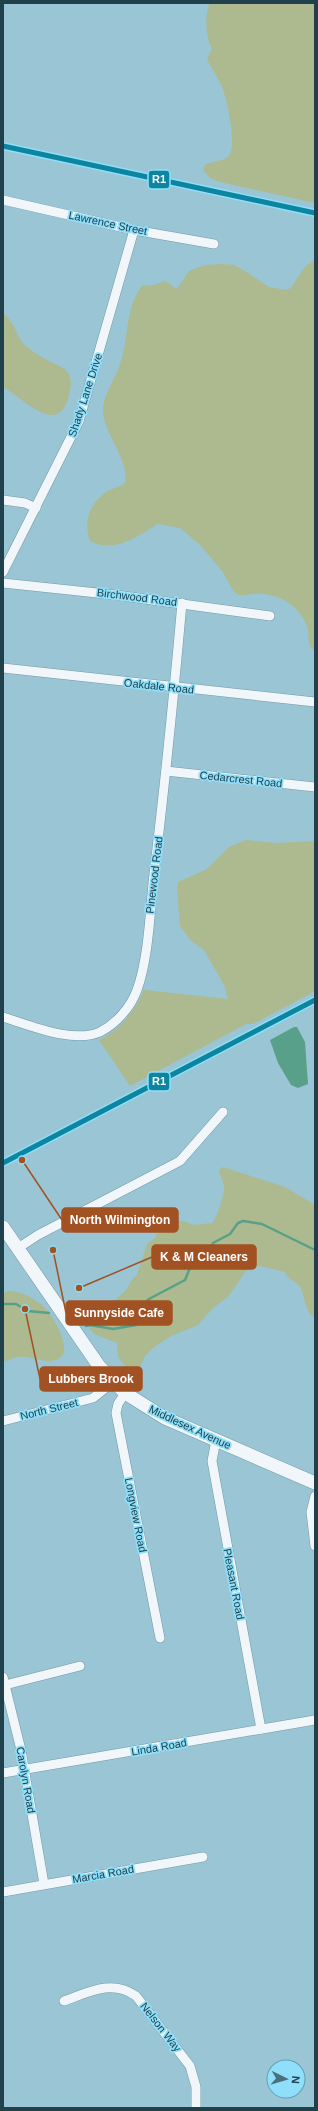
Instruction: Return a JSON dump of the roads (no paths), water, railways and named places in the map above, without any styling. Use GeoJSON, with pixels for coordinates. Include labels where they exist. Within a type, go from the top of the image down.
{"type":"FeatureCollection","features":[{"type":"Feature","properties":{"kind":"main road","name":"Middlesex Avenue"},"geometry":{"type":"LineString","coordinates":[[3,1227],[95,1359],[113,1382],[125,1393],[165,1418],[315,1483]]}},
{"type":"Feature","properties":{"kind":"street","name":"Lawrence Street"},"geometry":{"type":"LineString","coordinates":[[3,200],[134,230],[214,244]]}},
{"type":"Feature","properties":{"kind":"street","name":"Shady Lane Drive"},"geometry":{"type":"LineString","coordinates":[[3,572],[79,421],[134,230]]}},
{"type":"Feature","properties":{"kind":"street"},"geometry":{"type":"LineString","coordinates":[[3,500],[25,503],[36,508]]}},
{"type":"Feature","properties":{"kind":"street","name":"Birchwood Road"},"geometry":{"type":"LineString","coordinates":[[3,583],[182,603],[270,616]]}},
{"type":"Feature","properties":{"kind":"street","name":"Pinewood Road"},"geometry":{"type":"LineString","coordinates":[[3,1017],[64,1034],[83,1036],[94,1034],[107,1028],[130,1005],[137,991],[143,959],[166,771],[182,603]]}},
{"type":"Feature","properties":{"kind":"street","name":"Oakdale Road"},"geometry":{"type":"LineString","coordinates":[[3,668],[175,688],[315,702]]}},
{"type":"Feature","properties":{"kind":"street","name":"Cedarcrest Road"},"geometry":{"type":"LineString","coordinates":[[166,771],[315,787]]}},
{"type":"Feature","properties":{"kind":"street"},"geometry":{"type":"LineString","coordinates":[[18,1248],[38,1235],[180,1161],[223,1112]]}},
{"type":"Feature","properties":{"kind":"street","name":"North Street"},"geometry":{"type":"LineString","coordinates":[[3,1421],[93,1398],[113,1382]]}},
{"type":"Feature","properties":{"kind":"street","name":"Longview Road"},"geometry":{"type":"LineString","coordinates":[[125,1393],[118,1404],[116,1413],[160,1638]]}},
{"type":"Feature","properties":{"kind":"street","name":"Pleasant Road"},"geometry":{"type":"LineString","coordinates":[[216,1440],[212,1461],[261,1729]]}},
{"type":"Feature","properties":{"kind":"street"},"geometry":{"type":"LineString","coordinates":[[315,1496],[311,1512],[315,1546]]}},
{"type":"Feature","properties":{"kind":"street"},"geometry":{"type":"LineString","coordinates":[[4,1681],[80,1666]]}},
{"type":"Feature","properties":{"kind":"street","name":"Carolyn Road"},"geometry":{"type":"LineString","coordinates":[[4,1681],[25,1770],[44,1884]]}},
{"type":"Feature","properties":{"kind":"street","name":"Linda Road"},"geometry":{"type":"LineString","coordinates":[[3,1773],[315,1720]]}},
{"type":"Feature","properties":{"kind":"street","name":"Marcia Road"},"geometry":{"type":"LineString","coordinates":[[3,1892],[203,1857]]}},
{"type":"Feature","properties":{"kind":"street","name":"Nelson Way"},"geometry":{"type":"LineString","coordinates":[[64,2001],[95,1989],[108,1987],[125,1990],[136,1996],[190,2066],[196,2088],[196,2108]]}},
{"type":"Feature","properties":{"kind":"waterway"},"geometry":{"type":"LineString","coordinates":[[86,1326],[90,1325],[113,1329],[136,1325],[139,1321],[144,1304],[149,1299],[185,1280],[192,1263],[206,1256],[213,1243],[230,1234],[238,1223],[243,1221],[262,1224],[315,1250]]}},
{"type":"Feature","properties":{"kind":"waterway"},"geometry":{"type":"LineString","coordinates":[[3,1304],[16,1304],[28,1311],[49,1313]]}},
{"type":"Feature","properties":{"kind":"place","name":"North Wilmington"},"geometry":{"type":"Point","coordinates":[22,1160]}},
{"type":"Feature","properties":{"kind":"place","name":"Sunnyside Cafe"},"geometry":{"type":"Point","coordinates":[53,1250]}},
{"type":"Feature","properties":{"kind":"place","name":"K & M Cleaners"},"geometry":{"type":"Point","coordinates":[79,1288]}},
{"type":"Feature","properties":{"kind":"place","name":"Lubbers Brook"},"geometry":{"type":"Point","coordinates":[25,1309]}}]}
